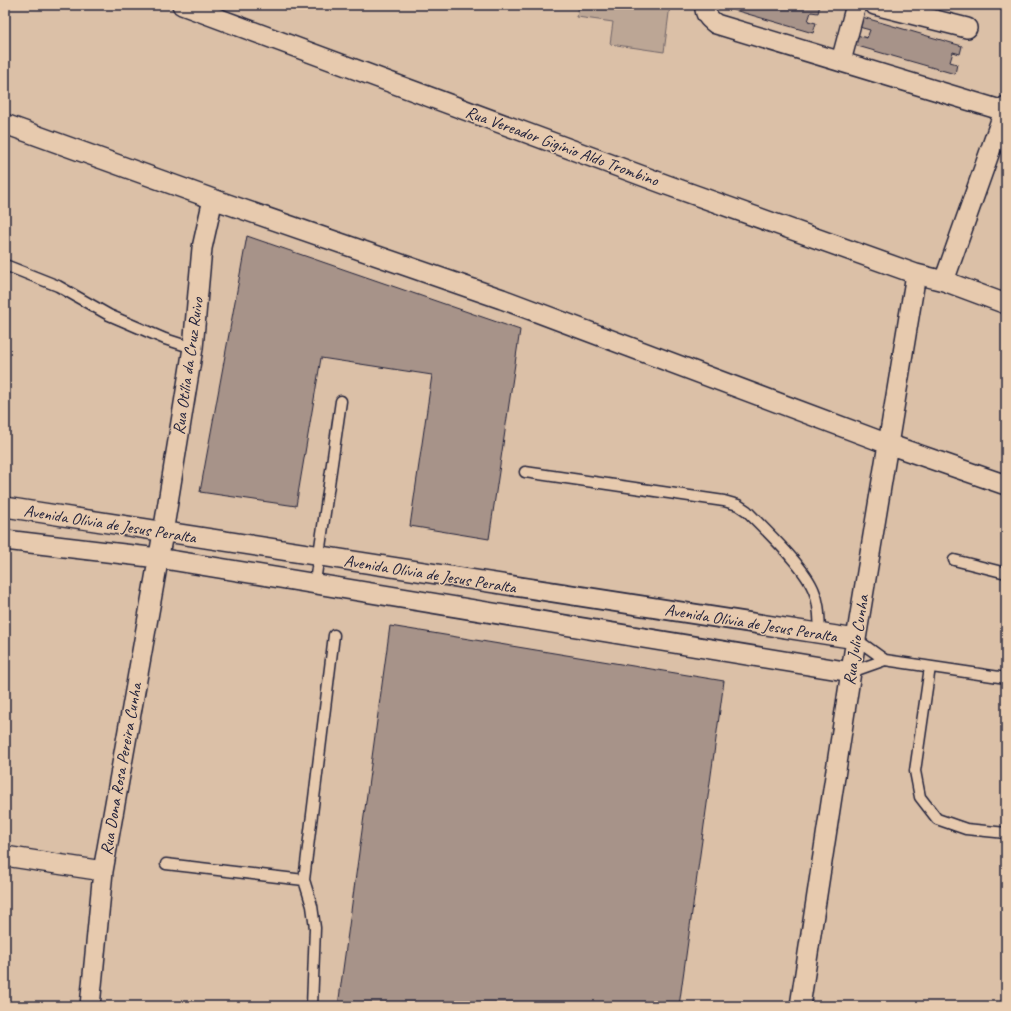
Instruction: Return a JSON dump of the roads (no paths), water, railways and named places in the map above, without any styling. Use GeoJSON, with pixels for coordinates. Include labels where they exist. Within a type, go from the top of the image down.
{"type":"FeatureCollection","features":[{"type":"Feature","properties":{"kind":"street","name":"Rua Vereador Gigínio Aldo Trombino"},"geometry":{"type":"LineString","coordinates":[[182,5],[659,183],[916,274],[944,281],[1006,304]]}},
{"type":"Feature","properties":{"kind":"street"},"geometry":{"type":"LineString","coordinates":[[705,5],[706,14],[710,20],[716,24],[1005,109],[944,281]]}},
{"type":"Feature","properties":{"kind":"street"},"geometry":{"type":"LineString","coordinates":[[841,61],[856,5]]}},
{"type":"Feature","properties":{"kind":"street"},"geometry":{"type":"LineString","coordinates":[[875,5],[967,28]]}},
{"type":"Feature","properties":{"kind":"street"},"geometry":{"type":"LineString","coordinates":[[5,124],[213,199],[502,299],[888,444],[1006,485]]}},
{"type":"Feature","properties":{"kind":"street","name":"Rua Otília da Cruz Ruivo"},"geometry":{"type":"LineString","coordinates":[[163,533],[193,348],[202,248],[213,199]]}},
{"type":"Feature","properties":{"kind":"street","name":"Rua Julio Cunha"},"geometry":{"type":"LineString","coordinates":[[800,1006],[856,639],[916,274]]}},
{"type":"Feature","properties":{"kind":"street","name":"Avenida Olívia de Jesus Peralta"},"geometry":{"type":"LineString","coordinates":[[5,507],[163,533],[856,639]]}},
{"type":"Feature","properties":{"kind":"street","name":"Rua Dona Rosa Pereira Cunha"},"geometry":{"type":"LineString","coordinates":[[90,1006],[103,871],[163,533]]}},
{"type":"Feature","properties":{"kind":"street","name":"Avenida Olívia de Jesus Peralta"},"geometry":{"type":"LineString","coordinates":[[5,540],[158,558],[315,582],[851,672]]}},
{"type":"Feature","properties":{"kind":"street"},"geometry":{"type":"LineString","coordinates":[[5,856],[103,871]]}},
{"type":"Feature","properties":{"kind":"lane"},"geometry":{"type":"LineString","coordinates":[[5,265],[58,286],[109,315],[165,339],[193,348]]}},
{"type":"Feature","properties":{"kind":"lane"},"geometry":{"type":"LineString","coordinates":[[315,582],[341,401]]}},
{"type":"Feature","properties":{"kind":"lane"},"geometry":{"type":"LineString","coordinates":[[525,472],[724,501],[738,505],[748,511],[806,575],[815,591],[820,633]]}},
{"type":"Feature","properties":{"kind":"lane"},"geometry":{"type":"LineString","coordinates":[[954,560],[1006,573]]}},
{"type":"Feature","properties":{"kind":"lane"},"geometry":{"type":"LineString","coordinates":[[312,1006],[315,928],[312,906],[304,880],[334,636]]}},
{"type":"Feature","properties":{"kind":"lane"},"geometry":{"type":"LineString","coordinates":[[856,639],[885,660],[1006,678]]}},
{"type":"Feature","properties":{"kind":"lane"},"geometry":{"type":"LineString","coordinates":[[851,672],[885,660]]}},
{"type":"Feature","properties":{"kind":"lane"},"geometry":{"type":"LineString","coordinates":[[930,667],[915,771],[920,797],[937,819],[966,829],[1006,833]]}},
{"type":"Feature","properties":{"kind":"lane"},"geometry":{"type":"LineString","coordinates":[[166,864],[304,880]]}}]}
